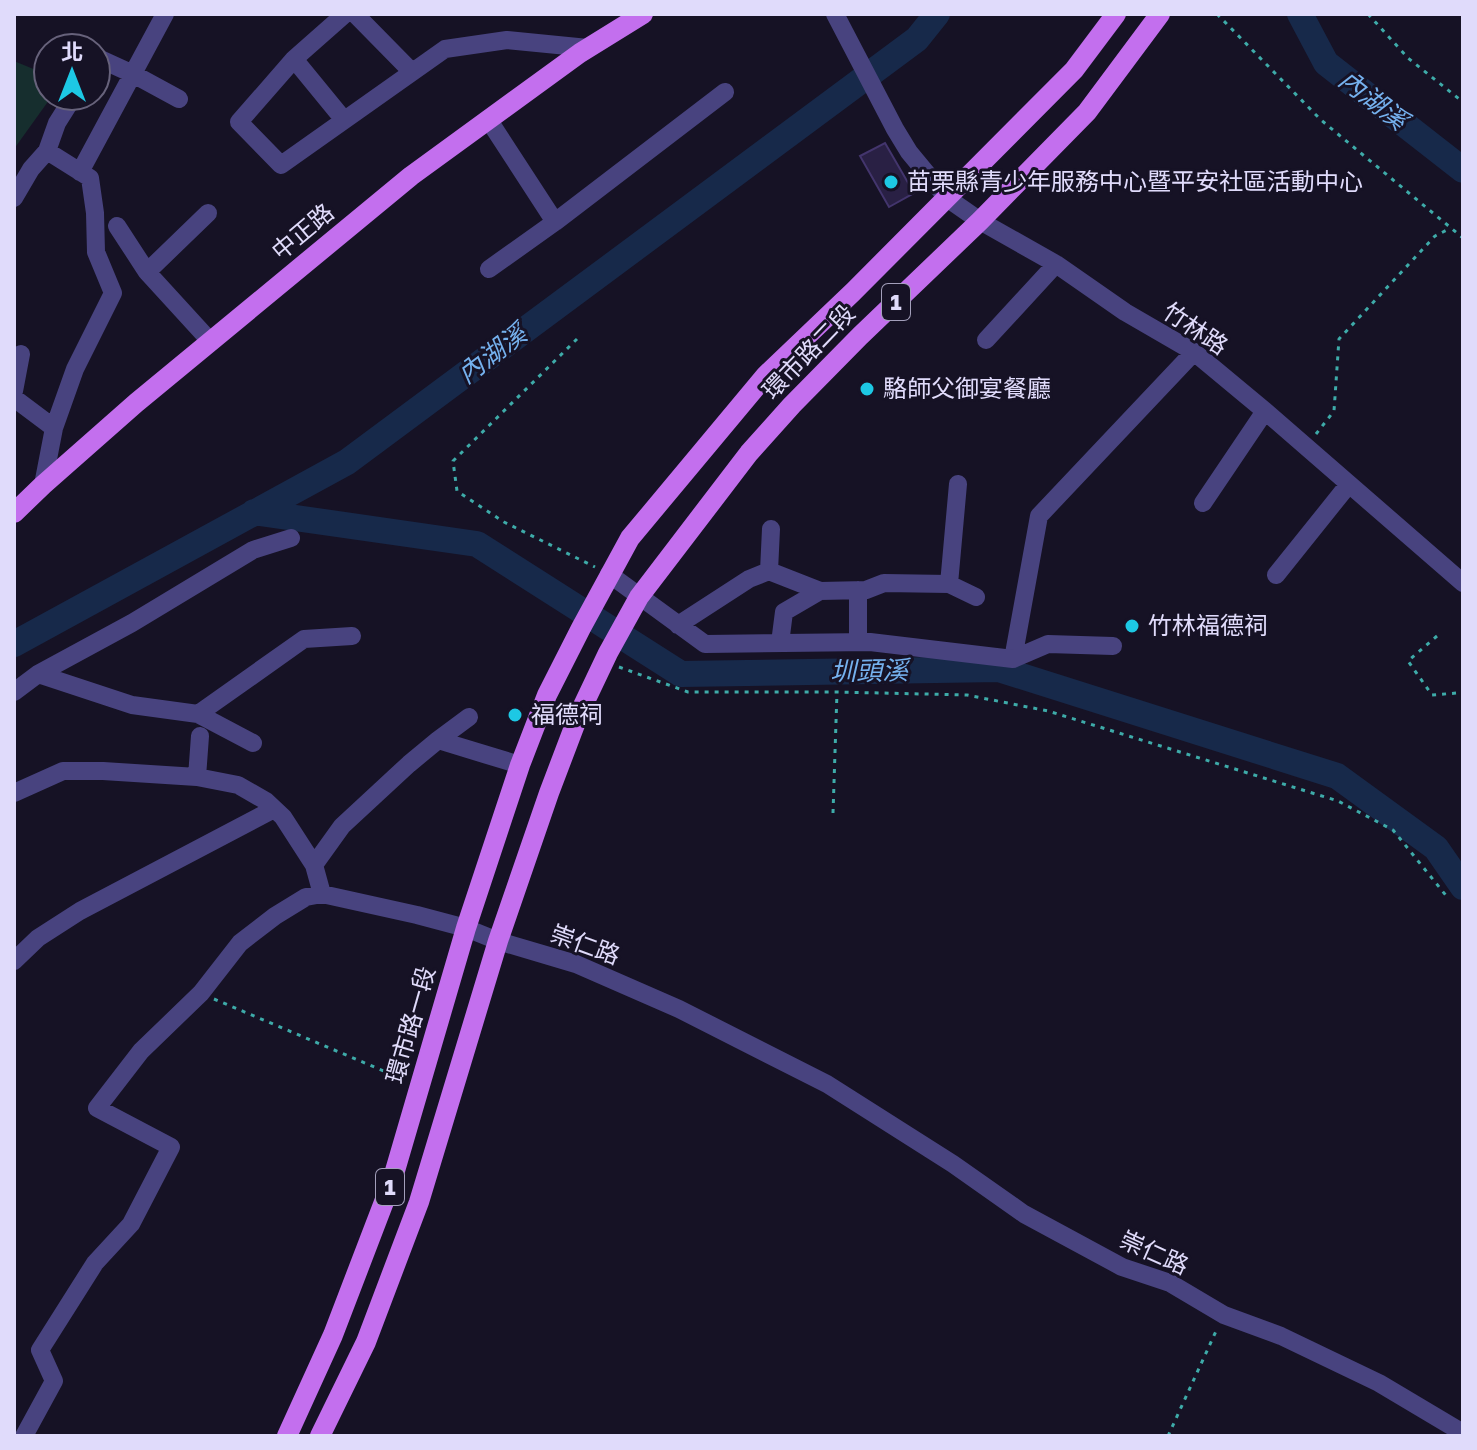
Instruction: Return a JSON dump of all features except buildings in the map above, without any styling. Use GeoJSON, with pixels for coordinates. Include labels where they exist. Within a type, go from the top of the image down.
{"type":"FeatureCollection","features":[{"type":"Feature","properties":{"kind":"main road","name":"中正路"},"geometry":{"type":"LineString","coordinates":[[14,513],[136,403],[411,176],[588,48],[643,14]]}},
{"type":"Feature","properties":{"kind":"main road","name":"環市路二段"},"geometry":{"type":"LineString","coordinates":[[609,574],[630,538],[766,375],[1074,70],[1116,14]]}},
{"type":"Feature","properties":{"kind":"main road","name":"環市路二段"},"geometry":{"type":"LineString","coordinates":[[639,597],[749,453],[860,336],[980,221],[1087,112],[1160,14]]}},
{"type":"Feature","properties":{"kind":"main road","name":"環市路一段"},"geometry":{"type":"LineString","coordinates":[[287,1436],[333,1335],[392,1181],[466,928],[520,765],[547,695],[609,574]]}},
{"type":"Feature","properties":{"kind":"main road","name":"1"},"geometry":{"type":"LineString","coordinates":[[320,1436],[366,1342],[419,1202],[498,941],[579,714],[639,597]]}},
{"type":"Feature","properties":{"kind":"street"},"geometry":{"type":"LineString","coordinates":[[80,172],[165,14]]}},
{"type":"Feature","properties":{"kind":"street"},"geometry":{"type":"LineString","coordinates":[[345,14],[294,59],[239,122],[281,165],[445,49],[507,40],[588,48]]}},
{"type":"Feature","properties":{"kind":"street"},"geometry":{"type":"LineString","coordinates":[[355,14],[412,72]]}},
{"type":"Feature","properties":{"kind":"street","name":"竹林路"},"geometry":{"type":"LineString","coordinates":[[836,16],[909,152],[947,198],[980,221],[1056,264],[1125,312],[1194,352],[1463,583]]}},
{"type":"Feature","properties":{"kind":"street"},"geometry":{"type":"LineString","coordinates":[[294,59],[344,120]]}},
{"type":"Feature","properties":{"kind":"street"},"geometry":{"type":"LineString","coordinates":[[112,64],[179,99]]}},
{"type":"Feature","properties":{"kind":"street"},"geometry":{"type":"LineString","coordinates":[[489,269],[725,92]]}},
{"type":"Feature","properties":{"kind":"street"},"geometry":{"type":"LineString","coordinates":[[14,198],[31,169],[47,151],[64,112]]}},
{"type":"Feature","properties":{"kind":"street"},"geometry":{"type":"LineString","coordinates":[[488,119],[555,222]]}},
{"type":"Feature","properties":{"kind":"street"},"geometry":{"type":"LineString","coordinates":[[43,485],[54,428],[75,369],[113,293],[96,252],[90,178],[47,151]]}},
{"type":"Feature","properties":{"kind":"street"},"geometry":{"type":"LineString","coordinates":[[147,272],[208,213]]}},
{"type":"Feature","properties":{"kind":"street"},"geometry":{"type":"LineString","coordinates":[[117,226],[147,272],[211,342]]}},
{"type":"Feature","properties":{"kind":"street"},"geometry":{"type":"LineString","coordinates":[[986,340],[1056,264]]}},
{"type":"Feature","properties":{"kind":"street"},"geometry":{"type":"LineString","coordinates":[[1013,659],[1039,516],[1194,352]]}},
{"type":"Feature","properties":{"kind":"street"},"geometry":{"type":"LineString","coordinates":[[14,391],[21,354]]}},
{"type":"Feature","properties":{"kind":"street"},"geometry":{"type":"LineString","coordinates":[[14,398],[54,428]]}},
{"type":"Feature","properties":{"kind":"street"},"geometry":{"type":"LineString","coordinates":[[1203,503],[1265,411]]}},
{"type":"Feature","properties":{"kind":"street"},"geometry":{"type":"LineString","coordinates":[[949,584],[958,484]]}},
{"type":"Feature","properties":{"kind":"street"},"geometry":{"type":"LineString","coordinates":[[1276,575],[1349,484]]}},
{"type":"Feature","properties":{"kind":"street"},"geometry":{"type":"LineString","coordinates":[[769,571],[771,529]]}},
{"type":"Feature","properties":{"kind":"street"},"geometry":{"type":"LineString","coordinates":[[14,692],[38,674],[132,623],[253,550],[291,538]]}},
{"type":"Feature","properties":{"kind":"street"},"geometry":{"type":"LineString","coordinates":[[678,625],[749,579],[769,571],[820,591],[866,590],[884,583],[949,584],[976,597]]}},
{"type":"Feature","properties":{"kind":"street"},"geometry":{"type":"LineString","coordinates":[[609,574],[705,644],[858,642],[1013,659],[1048,644],[1113,646]]}},
{"type":"Feature","properties":{"kind":"street"},"geometry":{"type":"LineString","coordinates":[[858,590],[858,642]]}},
{"type":"Feature","properties":{"kind":"street"},"geometry":{"type":"LineString","coordinates":[[780,643],[784,612],[820,591]]}},
{"type":"Feature","properties":{"kind":"street"},"geometry":{"type":"LineString","coordinates":[[198,714],[304,639],[352,636]]}},
{"type":"Feature","properties":{"kind":"street"},"geometry":{"type":"LineString","coordinates":[[38,674],[132,705],[198,714],[253,743]]}},
{"type":"Feature","properties":{"kind":"street"},"geometry":{"type":"LineString","coordinates":[[314,865],[342,826],[409,764],[469,717]]}},
{"type":"Feature","properties":{"kind":"street"},"geometry":{"type":"LineString","coordinates":[[197,777],[200,736]]}},
{"type":"Feature","properties":{"kind":"street"},"geometry":{"type":"LineString","coordinates":[[438,740],[520,765]]}},
{"type":"Feature","properties":{"kind":"street"},"geometry":{"type":"LineString","coordinates":[[14,793],[63,771],[197,777],[238,785],[266,801],[283,817],[314,865],[322,894],[306,897],[240,943],[201,993],[141,1051],[97,1108],[171,1147],[131,1224],[95,1263],[40,1350],[54,1381],[24,1436]]}},
{"type":"Feature","properties":{"kind":"street"},"geometry":{"type":"LineString","coordinates":[[14,961],[38,938],[80,911],[274,809]]}},
{"type":"Feature","properties":{"kind":"street","name":"崇仁路"},"geometry":{"type":"LineString","coordinates":[[322,894],[466,928],[498,941],[576,964],[679,1009],[827,1084],[953,1164],[1024,1214],[1122,1267],[1170,1283],[1224,1315],[1281,1336],[1379,1383],[1463,1433]]}},
{"type":"Feature","properties":{"kind":"path"},"geometry":{"type":"LineString","coordinates":[[1217,14],[1321,120],[1463,238]]}},
{"type":"Feature","properties":{"kind":"path"},"geometry":{"type":"LineString","coordinates":[[1368,14],[1408,58],[1463,102]]}},
{"type":"Feature","properties":{"kind":"path"},"geometry":{"type":"LineString","coordinates":[[1306,446],[1334,411],[1339,339],[1435,236],[1451,228]]}},
{"type":"Feature","properties":{"kind":"path"},"geometry":{"type":"LineString","coordinates":[[577,339],[453,461],[457,491],[504,522],[609,574]]}},
{"type":"Feature","properties":{"kind":"path"},"geometry":{"type":"LineString","coordinates":[[1437,636],[1408,661],[1432,695],[1463,695]]}},
{"type":"Feature","properties":{"kind":"path"},"geometry":{"type":"LineString","coordinates":[[606,658],[688,692],[967,695],[1048,711],[1338,801],[1393,830],[1448,898]]}},
{"type":"Feature","properties":{"kind":"path"},"geometry":{"type":"LineString","coordinates":[[833,813],[837,692]]}},
{"type":"Feature","properties":{"kind":"path"},"geometry":{"type":"LineString","coordinates":[[201,993],[420,1086]]}},
{"type":"Feature","properties":{"kind":"path"},"geometry":{"type":"LineString","coordinates":[[1168,1436],[1224,1315]]}},
{"type":"Feature","properties":{"kind":"green space"},"geometry":{"type":"Polygon","coordinates":[[[14,61],[32,68],[32,112],[41,112],[14,149],[14,61]]]}},
{"type":"Feature","properties":{"kind":"waterway","name":"內湖溪"},"geometry":{"type":"LineString","coordinates":[[14,644],[347,462],[917,39],[937,14]]}},
{"type":"Feature","properties":{"kind":"waterway","name":"內湖溪"},"geometry":{"type":"LineString","coordinates":[[1300,14],[1326,63],[1463,170]]}},
{"type":"Feature","properties":{"kind":"waterway","name":"圳頭溪"},"geometry":{"type":"LineString","coordinates":[[254,512],[477,544],[681,674],[999,669],[1337,776],[1436,848],[1463,887]]}},
{"type":"Feature","properties":{"kind":"place","name":"苗栗縣青少年服務中心暨平安社區活動中心"},"geometry":{"type":"Point","coordinates":[891,182]}},
{"type":"Feature","properties":{"kind":"place","name":"駱師父御宴餐廳"},"geometry":{"type":"Point","coordinates":[867,389]}},
{"type":"Feature","properties":{"kind":"place","name":"竹林福德祠"},"geometry":{"type":"Point","coordinates":[1132,626]}},
{"type":"Feature","properties":{"kind":"place","name":"福德祠"},"geometry":{"type":"Point","coordinates":[515,715]}}]}
